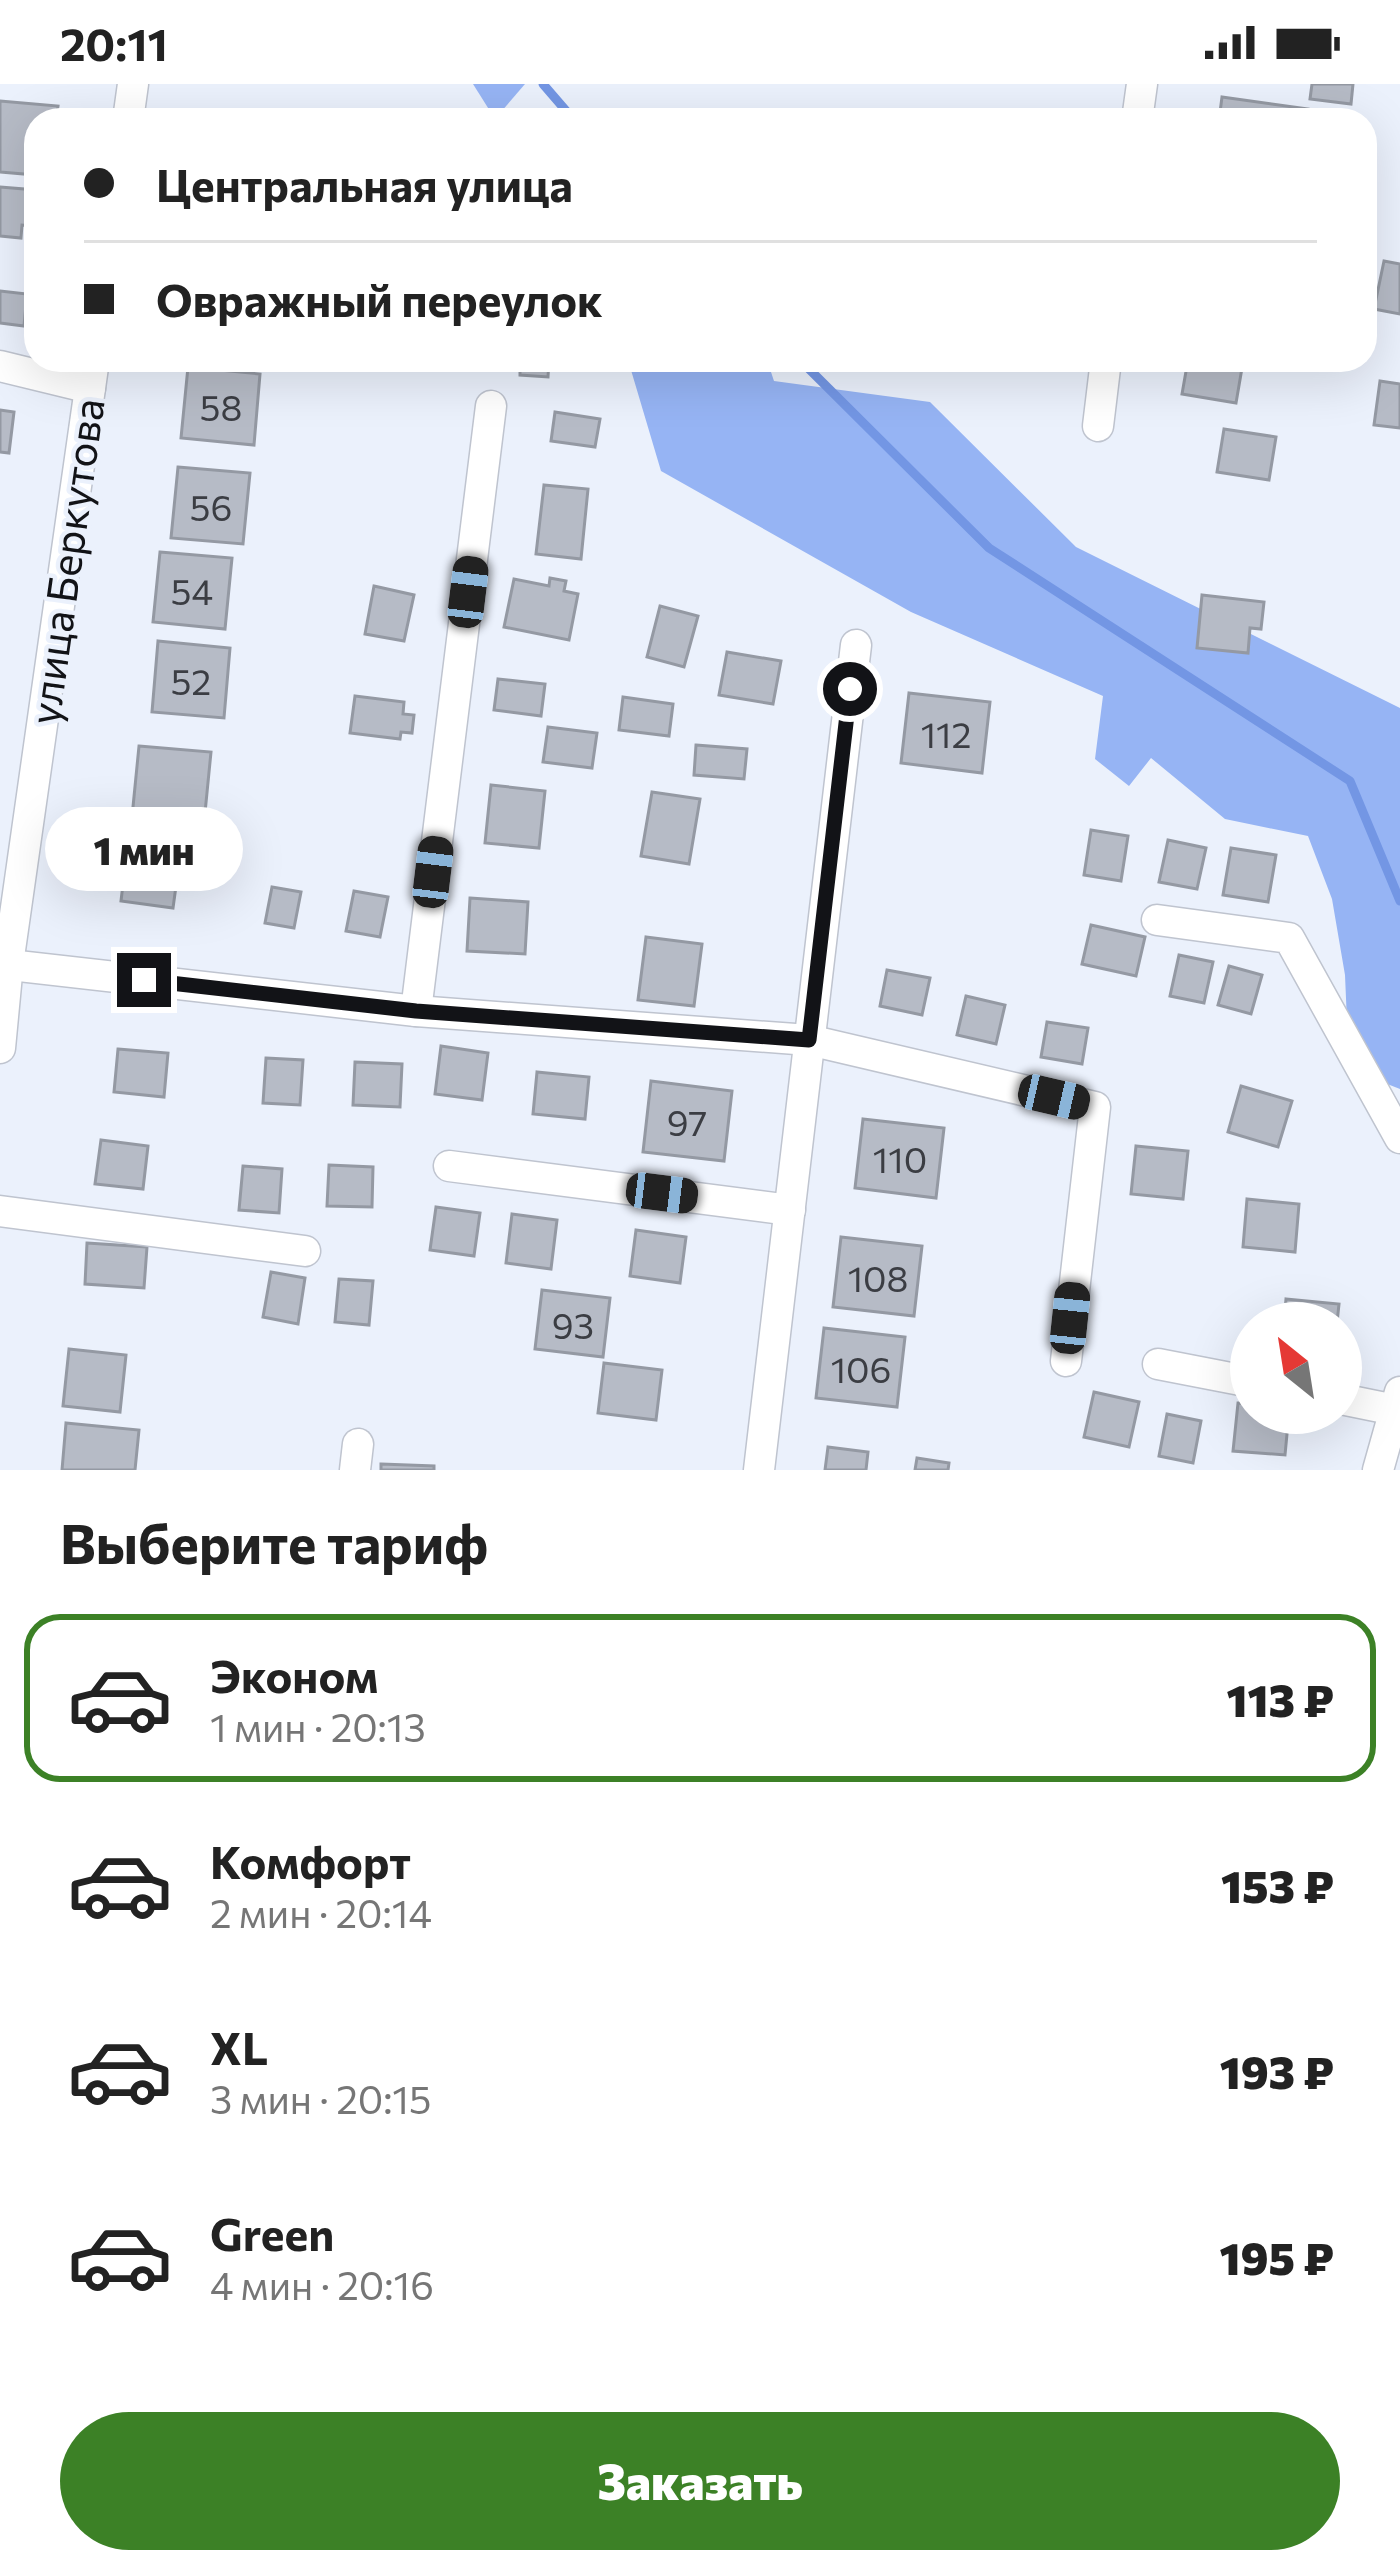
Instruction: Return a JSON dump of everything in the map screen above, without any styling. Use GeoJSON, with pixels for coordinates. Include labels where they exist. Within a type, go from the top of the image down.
{"type":"FeatureCollection","features":[{"type":"Feature","properties":{"kind":"street"},"geometry":{"type":"LineString","coordinates":[[1098,426],[1105,372]]}},
{"type":"Feature","properties":{"kind":"street","name":"улица Беркутова"},"geometry":{"type":"LineString","coordinates":[[0,1048],[4,964],[92,374]]}},
{"type":"Feature","properties":{"kind":"street"},"geometry":{"type":"LineString","coordinates":[[416,1011],[491,406]]}},
{"type":"Feature","properties":{"kind":"street"},"geometry":{"type":"LineString","coordinates":[[759,1470],[856,645]]}},
{"type":"Feature","properties":{"kind":"street"},"geometry":{"type":"LineString","coordinates":[[1157,920],[1289,938],[1400,1138]]}},
{"type":"Feature","properties":{"kind":"street"},"geometry":{"type":"LineString","coordinates":[[4,964],[416,1011],[809,1040],[1095,1107],[1066,1361]]}},
{"type":"Feature","properties":{"kind":"street"},"geometry":{"type":"LineString","coordinates":[[449,1166],[790,1210]]}},
{"type":"Feature","properties":{"kind":"street"},"geometry":{"type":"LineString","coordinates":[[0,1211],[305,1251]]}},
{"type":"Feature","properties":{"kind":"street"},"geometry":{"type":"LineString","coordinates":[[1158,1364],[1230,1378]]}},
{"type":"Feature","properties":{"kind":"street"},"geometry":{"type":"LineString","coordinates":[[1362,1400],[1398,1401],[1378,1470]]}},
{"type":"Feature","properties":{"kind":"shaded area"},"geometry":{"type":"Polygon","coordinates":[[[473,84],[525,84],[504,108],[488,108],[473,84]]]}},
{"type":"Feature","properties":{"kind":"shaded area"},"geometry":{"type":"Polygon","coordinates":[[[632,372],[771,372],[774,381],[930,402],[1076,547],[1400,708],[1400,1089],[1349,1069],[1345,975],[1332,899],[1308,836],[1225,819],[1151,758],[1129,786],[1095,759],[1103,696],[911,612],[661,471],[632,372]]]}},
{"type":"Feature","properties":{"kind":"building"},"geometry":{"type":"Polygon","coordinates":[[[1312,84],[1353,84],[1351,104],[1310,99],[1312,84]]]}},
{"type":"Feature","properties":{"kind":"building"},"geometry":{"type":"Polygon","coordinates":[[[1222,97],[1301,108],[1221,108],[1222,97]]]}},
{"type":"Feature","properties":{"kind":"building"},"geometry":{"type":"Polygon","coordinates":[[[0,101],[58,106],[24,108],[24,174],[0,172],[0,101]]]}},
{"type":"Feature","properties":{"kind":"building"},"geometry":{"type":"Polygon","coordinates":[[[0,187],[24,189],[21,238],[0,236],[0,187]]]}},
{"type":"Feature","properties":{"kind":"building"},"geometry":{"type":"Polygon","coordinates":[[[1384,261],[1400,264],[1400,314],[1377,310],[1384,261]]]}},
{"type":"Feature","properties":{"kind":"building"},"geometry":{"type":"Polygon","coordinates":[[[0,291],[24,294],[24,326],[0,323],[0,291]]]}},
{"type":"Feature","properties":{"kind":"building"},"geometry":{"type":"Polygon","coordinates":[[[188,372],[260,374],[254,445],[181,438],[188,372]]]}},
{"type":"Feature","properties":{"kind":"building"},"geometry":{"type":"Polygon","coordinates":[[[520,372],[548,372],[548,377],[520,372]]]}},
{"type":"Feature","properties":{"kind":"building"},"geometry":{"type":"Polygon","coordinates":[[[1186,372],[1241,372],[1236,403],[1182,394],[1186,372]]]}},
{"type":"Feature","properties":{"kind":"building"},"geometry":{"type":"Polygon","coordinates":[[[1380,381],[1400,384],[1400,428],[1374,425],[1380,381]]]}},
{"type":"Feature","properties":{"kind":"building"},"geometry":{"type":"Polygon","coordinates":[[[0,410],[14,412],[9,453],[0,452],[0,410]]]}},
{"type":"Feature","properties":{"kind":"building"},"geometry":{"type":"Polygon","coordinates":[[[555,412],[600,419],[595,447],[551,441],[555,412]]]}},
{"type":"Feature","properties":{"kind":"building"},"geometry":{"type":"Polygon","coordinates":[[[1224,429],[1276,437],[1269,480],[1217,472],[1224,429]]]}},
{"type":"Feature","properties":{"kind":"building"},"geometry":{"type":"Polygon","coordinates":[[[178,467],[250,473],[243,544],[171,538],[178,467]]]}},
{"type":"Feature","properties":{"kind":"building"},"geometry":{"type":"Polygon","coordinates":[[[544,485],[588,489],[581,559],[536,554],[544,485]]]}},
{"type":"Feature","properties":{"kind":"building"},"geometry":{"type":"Polygon","coordinates":[[[160,552],[232,558],[225,629],[153,622],[160,552]]]}},
{"type":"Feature","properties":{"kind":"building"},"geometry":{"type":"Polygon","coordinates":[[[550,578],[566,581],[564,591],[578,594],[569,640],[504,627],[514,579],[549,586],[550,578]]]}},
{"type":"Feature","properties":{"kind":"building"},"geometry":{"type":"Polygon","coordinates":[[[374,586],[414,595],[404,641],[365,634],[374,586]]]}},
{"type":"Feature","properties":{"kind":"building"},"geometry":{"type":"Polygon","coordinates":[[[1202,595],[1264,602],[1261,629],[1250,628],[1248,653],[1197,648],[1202,595]]]}},
{"type":"Feature","properties":{"kind":"building"},"geometry":{"type":"Polygon","coordinates":[[[660,606],[698,616],[684,667],[647,657],[660,606]]]}},
{"type":"Feature","properties":{"kind":"building"},"geometry":{"type":"Polygon","coordinates":[[[158,641],[230,648],[224,718],[152,712],[158,641]]]}},
{"type":"Feature","properties":{"kind":"building"},"geometry":{"type":"Polygon","coordinates":[[[727,652],[781,661],[773,704],[719,695],[727,652]]]}},
{"type":"Feature","properties":{"kind":"building"},"geometry":{"type":"Polygon","coordinates":[[[498,679],[545,684],[541,716],[494,710],[498,679]]]}},
{"type":"Feature","properties":{"kind":"building"},"geometry":{"type":"Polygon","coordinates":[[[909,693],[990,702],[982,773],[901,763],[909,693]]]}},
{"type":"Feature","properties":{"kind":"building"},"geometry":{"type":"Polygon","coordinates":[[[355,696],[404,702],[403,714],[414,715],[412,733],[401,732],[400,739],[350,733],[355,696]]]}},
{"type":"Feature","properties":{"kind":"building"},"geometry":{"type":"Polygon","coordinates":[[[623,697],[673,704],[669,736],[619,730],[623,697]]]}},
{"type":"Feature","properties":{"kind":"building"},"geometry":{"type":"Polygon","coordinates":[[[548,727],[597,733],[592,768],[543,762],[548,727]]]}},
{"type":"Feature","properties":{"kind":"building"},"geometry":{"type":"Polygon","coordinates":[[[696,745],[747,749],[744,779],[694,775],[696,745]]]}},
{"type":"Feature","properties":{"kind":"building"},"geometry":{"type":"Polygon","coordinates":[[[139,746],[211,752],[204,823],[132,817],[139,746]]]}},
{"type":"Feature","properties":{"kind":"building"},"geometry":{"type":"Polygon","coordinates":[[[491,785],[545,791],[539,848],[485,843],[491,785]]]}},
{"type":"Feature","properties":{"kind":"building"},"geometry":{"type":"Polygon","coordinates":[[[652,792],[700,799],[689,864],[641,856],[652,792]]]}},
{"type":"Feature","properties":{"kind":"building"},"geometry":{"type":"Polygon","coordinates":[[[1091,830],[1128,836],[1121,881],[1084,875],[1091,830]]]}},
{"type":"Feature","properties":{"kind":"building"},"geometry":{"type":"Polygon","coordinates":[[[1168,840],[1206,848],[1197,889],[1159,882],[1168,840]]]}},
{"type":"Feature","properties":{"kind":"building"},"geometry":{"type":"Polygon","coordinates":[[[1231,848],[1276,855],[1268,902],[1223,895],[1231,848]]]}},
{"type":"Feature","properties":{"kind":"building"},"geometry":{"type":"Polygon","coordinates":[[[127,850],[180,857],[173,908],[121,901],[127,850]]]}},
{"type":"Feature","properties":{"kind":"building"},"geometry":{"type":"Polygon","coordinates":[[[272,887],[301,892],[294,928],[265,923],[272,887]]]}},
{"type":"Feature","properties":{"kind":"building"},"geometry":{"type":"Polygon","coordinates":[[[354,891],[388,897],[380,937],[346,931],[354,891]]]}},
{"type":"Feature","properties":{"kind":"building"},"geometry":{"type":"Polygon","coordinates":[[[470,898],[528,902],[525,954],[467,951],[470,898]]]}},
{"type":"Feature","properties":{"kind":"building"},"geometry":{"type":"Polygon","coordinates":[[[1091,925],[1145,937],[1136,976],[1082,964],[1091,925]]]}},
{"type":"Feature","properties":{"kind":"building"},"geometry":{"type":"Polygon","coordinates":[[[646,937],[702,944],[694,1006],[638,1000],[646,937]]]}},
{"type":"Feature","properties":{"kind":"building"},"geometry":{"type":"Polygon","coordinates":[[[1179,955],[1213,962],[1204,1003],[1170,996],[1179,955]]]}},
{"type":"Feature","properties":{"kind":"building"},"geometry":{"type":"Polygon","coordinates":[[[1229,966],[1262,975],[1251,1014],[1218,1005],[1229,966]]]}},
{"type":"Feature","properties":{"kind":"building"},"geometry":{"type":"Polygon","coordinates":[[[887,970],[930,978],[922,1015],[880,1006],[887,970]]]}},
{"type":"Feature","properties":{"kind":"building"},"geometry":{"type":"Polygon","coordinates":[[[966,996],[1005,1005],[996,1044],[957,1035],[966,996]]]}},
{"type":"Feature","properties":{"kind":"building"},"geometry":{"type":"Polygon","coordinates":[[[1047,1022],[1088,1028],[1082,1064],[1041,1057],[1047,1022]]]}},
{"type":"Feature","properties":{"kind":"building"},"geometry":{"type":"Polygon","coordinates":[[[441,1046],[488,1053],[482,1100],[435,1094],[441,1046]]]}},
{"type":"Feature","properties":{"kind":"building"},"geometry":{"type":"Polygon","coordinates":[[[118,1049],[168,1053],[164,1097],[114,1092],[118,1049]]]}},
{"type":"Feature","properties":{"kind":"building"},"geometry":{"type":"Polygon","coordinates":[[[266,1058],[303,1060],[300,1105],[263,1103],[266,1058]]]}},
{"type":"Feature","properties":{"kind":"building"},"geometry":{"type":"Polygon","coordinates":[[[355,1062],[402,1064],[400,1107],[353,1105],[355,1062]]]}},
{"type":"Feature","properties":{"kind":"building"},"geometry":{"type":"Polygon","coordinates":[[[537,1072],[589,1077],[585,1119],[533,1114],[537,1072]]]}},
{"type":"Feature","properties":{"kind":"building"},"geometry":{"type":"Polygon","coordinates":[[[651,1081],[732,1091],[724,1161],[643,1152],[651,1081]]]}},
{"type":"Feature","properties":{"kind":"building"},"geometry":{"type":"Polygon","coordinates":[[[1241,1086],[1292,1101],[1278,1147],[1228,1132],[1241,1086]]]}},
{"type":"Feature","properties":{"kind":"building"},"geometry":{"type":"Polygon","coordinates":[[[863,1119],[944,1128],[936,1198],[855,1188],[863,1119]]]}},
{"type":"Feature","properties":{"kind":"building"},"geometry":{"type":"Polygon","coordinates":[[[101,1140],[148,1146],[143,1189],[95,1184],[101,1140]]]}},
{"type":"Feature","properties":{"kind":"building"},"geometry":{"type":"Polygon","coordinates":[[[1136,1146],[1188,1151],[1183,1199],[1131,1194],[1136,1146]]]}},
{"type":"Feature","properties":{"kind":"building"},"geometry":{"type":"Polygon","coordinates":[[[329,1165],[373,1167],[372,1207],[327,1206],[329,1165]]]}},
{"type":"Feature","properties":{"kind":"building"},"geometry":{"type":"Polygon","coordinates":[[[243,1166],[282,1169],[279,1213],[239,1210],[243,1166]]]}},
{"type":"Feature","properties":{"kind":"building"},"geometry":{"type":"Polygon","coordinates":[[[1247,1199],[1299,1204],[1295,1252],[1243,1247],[1247,1199]]]}},
{"type":"Feature","properties":{"kind":"building"},"geometry":{"type":"Polygon","coordinates":[[[436,1207],[480,1213],[474,1256],[430,1250],[436,1207]]]}},
{"type":"Feature","properties":{"kind":"building"},"geometry":{"type":"Polygon","coordinates":[[[512,1214],[557,1220],[551,1269],[506,1263],[512,1214]]]}},
{"type":"Feature","properties":{"kind":"building"},"geometry":{"type":"Polygon","coordinates":[[[636,1230],[686,1237],[680,1283],[630,1276],[636,1230]]]}},
{"type":"Feature","properties":{"kind":"building"},"geometry":{"type":"Polygon","coordinates":[[[841,1237],[922,1246],[914,1316],[833,1307],[841,1237]]]}},
{"type":"Feature","properties":{"kind":"building"},"geometry":{"type":"Polygon","coordinates":[[[87,1243],[147,1247],[144,1288],[85,1284],[87,1243]]]}},
{"type":"Feature","properties":{"kind":"building"},"geometry":{"type":"Polygon","coordinates":[[[271,1272],[305,1278],[298,1324],[263,1317],[271,1272]]]}},
{"type":"Feature","properties":{"kind":"building"},"geometry":{"type":"Polygon","coordinates":[[[339,1279],[373,1281],[369,1325],[335,1322],[339,1279]]]}},
{"type":"Feature","properties":{"kind":"building"},"geometry":{"type":"Polygon","coordinates":[[[542,1290],[610,1298],[603,1357],[535,1349],[542,1290]]]}},
{"type":"Feature","properties":{"kind":"building"},"geometry":{"type":"Polygon","coordinates":[[[824,1328],[905,1337],[897,1407],[816,1398],[824,1328]]]}},
{"type":"Feature","properties":{"kind":"building"},"geometry":{"type":"Polygon","coordinates":[[[69,1349],[126,1355],[120,1412],[63,1406],[69,1349]]]}},
{"type":"Feature","properties":{"kind":"building"},"geometry":{"type":"Polygon","coordinates":[[[604,1363],[662,1370],[656,1420],[598,1413],[604,1363]]]}},
{"type":"Feature","properties":{"kind":"building"},"geometry":{"type":"Polygon","coordinates":[[[1094,1392],[1139,1402],[1129,1447],[1084,1437],[1094,1392]]]}},
{"type":"Feature","properties":{"kind":"building"},"geometry":{"type":"Polygon","coordinates":[[[1167,1414],[1201,1421],[1193,1463],[1159,1456],[1167,1414]]]}},
{"type":"Feature","properties":{"kind":"building"},"geometry":{"type":"Polygon","coordinates":[[[66,1423],[139,1430],[135,1470],[62,1470],[66,1423]]]}},
{"type":"Feature","properties":{"kind":"building"},"geometry":{"type":"Polygon","coordinates":[[[1235,1434],[1287,1434],[1285,1455],[1233,1451],[1235,1434]]]}},
{"type":"Feature","properties":{"kind":"building"},"geometry":{"type":"Polygon","coordinates":[[[828,1447],[868,1452],[866,1470],[825,1470],[828,1447]]]}},
{"type":"Feature","properties":{"kind":"building"},"geometry":{"type":"Polygon","coordinates":[[[917,1458],[949,1463],[948,1470],[915,1470],[917,1458]]]}},
{"type":"Feature","properties":{"kind":"building"},"geometry":{"type":"Polygon","coordinates":[[[381,1464],[434,1466],[434,1470],[381,1470],[381,1464]]]}},
{"type":"Feature","properties":{"kind":"waterway"},"geometry":{"type":"LineString","coordinates":[[543,84],[564,108]]}},
{"type":"Feature","properties":{"kind":"waterway"},"geometry":{"type":"LineString","coordinates":[[812,372],[989,548],[1350,781],[1400,901]]}},
{"type":"Feature","properties":{"kind":"route"},"geometry":{"type":"LineString","coordinates":[[144,980],[416,1011],[809,1040],[850,689]]}}]}
